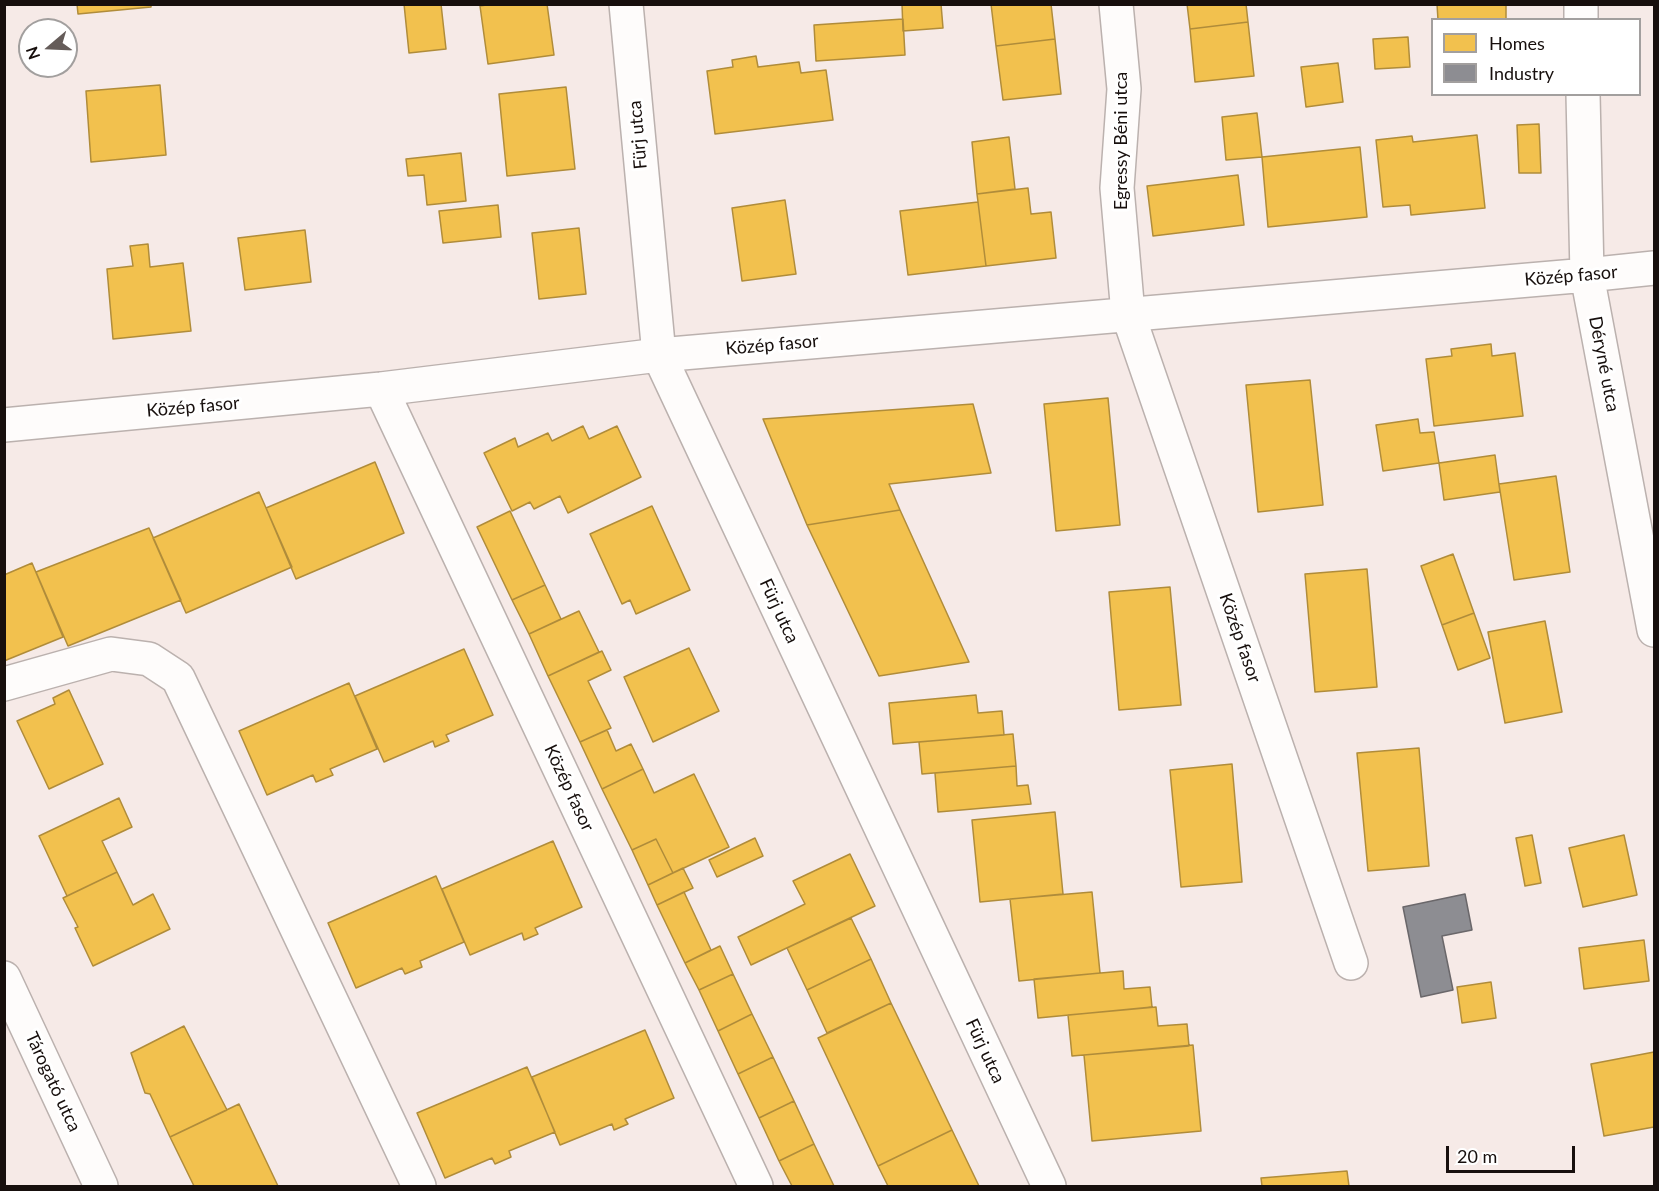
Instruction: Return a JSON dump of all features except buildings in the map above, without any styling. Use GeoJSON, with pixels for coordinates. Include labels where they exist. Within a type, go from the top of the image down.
{"type":"FeatureCollection","features":[{"type":"Feature","properties":{"kind":"street","name":"Fürj utca"},"geometry":{"type":"LineString","coordinates":[[626,4],[659,355],[1049,1186]]}},
{"type":"Feature","properties":{"kind":"street","name":"Egressy Béni utca"},"geometry":{"type":"LineString","coordinates":[[1116,4],[1124,89],[1118,188],[1128,314]]}},
{"type":"Feature","properties":{"kind":"street","name":"Déryné utca"},"geometry":{"type":"LineString","coordinates":[[1583,96],[1587,276],[1654,630]]}},
{"type":"Feature","properties":{"kind":"street","name":"Közép fasor"},"geometry":{"type":"LineString","coordinates":[[4,425],[381,389],[659,355],[1587,276],[1654,268]]}},
{"type":"Feature","properties":{"kind":"street","name":"Közép fasor"},"geometry":{"type":"LineString","coordinates":[[1128,314],[1351,963]]}},
{"type":"Feature","properties":{"kind":"street","name":"Közép fasor"},"geometry":{"type":"LineString","coordinates":[[381,389],[756,1186]]}},
{"type":"Feature","properties":{"kind":"street"},"geometry":{"type":"LineString","coordinates":[[4,684],[111,654],[149,659],[178,678],[419,1186]]}},
{"type":"Feature","properties":{"kind":"street","name":"Tárogató utca"},"geometry":{"type":"LineString","coordinates":[[4,978],[101,1186]]}}]}
